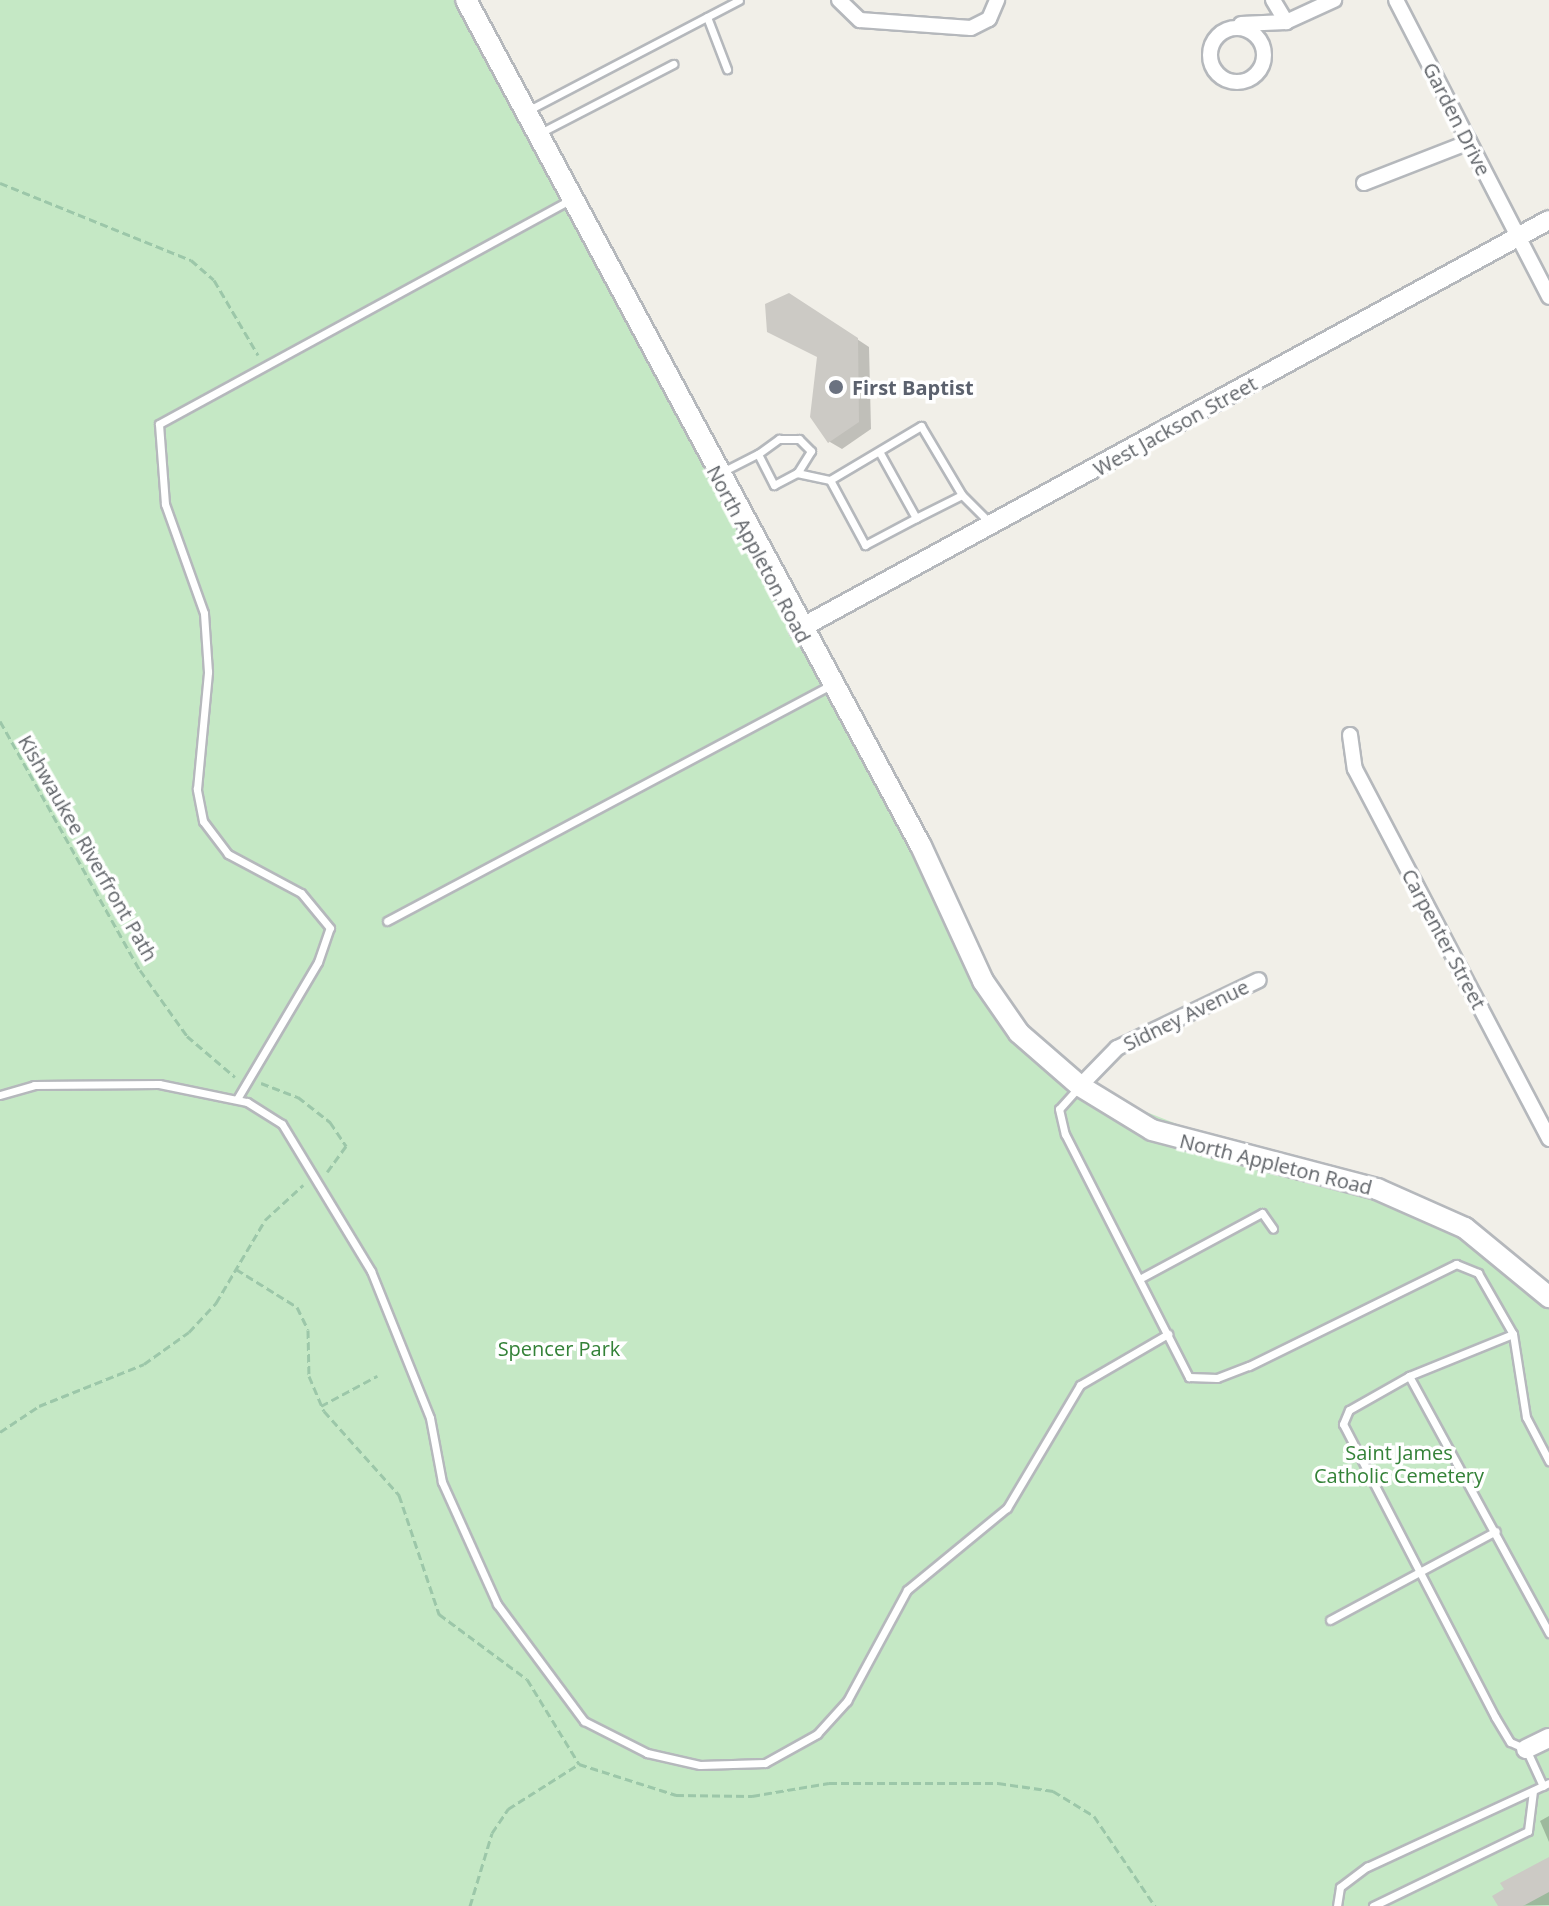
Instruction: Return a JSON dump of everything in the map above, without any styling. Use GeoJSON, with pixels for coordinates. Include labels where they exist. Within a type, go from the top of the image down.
{"type":"FeatureCollection","features":[{"type":"Feature","properties":{"kind":"main road","name":"North Appleton Road"},"geometry":{"type":"LineString","coordinates":[[466,0],[829,686],[921,846],[983,981],[1019,1033],[1080,1086],[1152,1130],[1377,1189],[1465,1228],[1549,1297]]}},
{"type":"Feature","properties":{"kind":"street"},"geometry":{"type":"LineString","coordinates":[[839,0],[860,20],[971,28],[989,19],[997,0]]}},
{"type":"Feature","properties":{"kind":"street"},"geometry":{"type":"LineString","coordinates":[[1273,0],[1286,22]]}},
{"type":"Feature","properties":{"kind":"street"},"geometry":{"type":"LineString","coordinates":[[1241,24],[1268,57],[1266,68],[1248,80],[1217,75],[1209,50],[1214,35],[1241,24],[1286,22],[1334,0]]}},
{"type":"Feature","properties":{"kind":"street","name":"Garden Drive"},"geometry":{"type":"LineString","coordinates":[[1396,0],[1549,297]]}},
{"type":"Feature","properties":{"kind":"street"},"geometry":{"type":"LineString","coordinates":[[1364,183],[1469,142]]}},
{"type":"Feature","properties":{"kind":"street","name":"West Jackson Street"},"geometry":{"type":"LineString","coordinates":[[799,629],[1549,220]]}},
{"type":"Feature","properties":{"kind":"street","name":"Carpenter Street"},"geometry":{"type":"LineString","coordinates":[[1350,735],[1355,769],[1549,1139]]}},
{"type":"Feature","properties":{"kind":"street","name":"Sidney Avenue"},"geometry":{"type":"LineString","coordinates":[[1080,1086],[1117,1048],[1259,980]]}},
{"type":"Feature","properties":{"kind":"street"},"geometry":{"type":"LineString","coordinates":[[1526,1749],[1549,1738]]}},
{"type":"Feature","properties":{"kind":"lane"},"geometry":{"type":"LineString","coordinates":[[525,112],[739,0]]}},
{"type":"Feature","properties":{"kind":"lane"},"geometry":{"type":"LineString","coordinates":[[707,17],[727,69]]}},
{"type":"Feature","properties":{"kind":"lane"},"geometry":{"type":"LineString","coordinates":[[536,135],[673,64]]}},
{"type":"Feature","properties":{"kind":"lane"},"geometry":{"type":"LineString","coordinates":[[237,1099],[318,962],[330,928],[301,893],[228,854],[203,821],[197,789],[208,672],[204,613],[165,504],[158,446],[159,424],[570,200]]}},
{"type":"Feature","properties":{"kind":"lane"},"geometry":{"type":"LineString","coordinates":[[797,473],[830,480],[921,426],[962,495],[992,525]]}},
{"type":"Feature","properties":{"kind":"lane"},"geometry":{"type":"LineString","coordinates":[[717,474],[758,454],[779,439],[799,439],[811,451],[797,473],[774,485],[758,454]]}},
{"type":"Feature","properties":{"kind":"lane"},"geometry":{"type":"LineString","coordinates":[[880,453],[916,518]]}},
{"type":"Feature","properties":{"kind":"lane"},"geometry":{"type":"LineString","coordinates":[[830,480],[865,545],[962,495]]}},
{"type":"Feature","properties":{"kind":"lane"},"geometry":{"type":"LineString","coordinates":[[387,921],[829,686]]}},
{"type":"Feature","properties":{"kind":"lane"},"geometry":{"type":"LineString","coordinates":[[0,1095],[96,1081],[237,1099],[282,1124],[371,1271],[430,1418],[442,1482],[497,1604],[584,1721],[647,1753],[700,1765],[765,1763],[817,1734],[847,1701],[907,1590],[1007,1508],[1080,1385],[1168,1334]]}},
{"type":"Feature","properties":{"kind":"lane"},"geometry":{"type":"LineString","coordinates":[[1080,1086],[1059,1109],[1065,1134],[1143,1277],[1189,1377],[1217,1378],[1249,1366],[1456,1264],[1478,1273],[1513,1334],[1526,1417],[1549,1461]]}},
{"type":"Feature","properties":{"kind":"lane"},"geometry":{"type":"LineString","coordinates":[[1143,1277],[1262,1213],[1273,1229]]}},
{"type":"Feature","properties":{"kind":"lane"},"geometry":{"type":"LineString","coordinates":[[1337,1906],[1340,1887],[1367,1867],[1546,1784],[1526,1749],[1510,1742],[1495,1717],[1343,1424],[1349,1410],[1409,1376],[1513,1334]]}},
{"type":"Feature","properties":{"kind":"lane"},"geometry":{"type":"LineString","coordinates":[[1409,1376],[1549,1633]]}},
{"type":"Feature","properties":{"kind":"lane"},"geometry":{"type":"LineString","coordinates":[[1330,1620],[1496,1531]]}},
{"type":"Feature","properties":{"kind":"lane"},"geometry":{"type":"LineString","coordinates":[[1373,1906],[1528,1831],[1533,1791]]}},
{"type":"Feature","properties":{"kind":"path"},"geometry":{"type":"LineString","coordinates":[[0,183],[191,260],[214,280],[264,367]]}},
{"type":"Feature","properties":{"kind":"path","name":"Kishwaukee Riverfront Path"},"geometry":{"type":"LineString","coordinates":[[0,721],[140,970],[187,1036],[244,1083],[298,1097],[330,1122],[346,1146],[344,1159],[283,1198],[189,1332],[144,1364],[39,1406],[0,1432]]}},
{"type":"Feature","properties":{"kind":"path"},"geometry":{"type":"LineString","coordinates":[[236,1269],[297,1307],[321,1406],[340,1437],[399,1495],[439,1614],[527,1679],[579,1764],[676,1795],[752,1796],[829,1783],[998,1783],[1053,1791],[1094,1816],[1155,1906]]}},
{"type":"Feature","properties":{"kind":"path"},"geometry":{"type":"LineString","coordinates":[[321,1406],[377,1376]]}},
{"type":"Feature","properties":{"kind":"path"},"geometry":{"type":"LineString","coordinates":[[470,1906],[492,1833],[508,1809],[579,1764]]}},
{"type":"Feature","properties":{"kind":"green space","name":"Spencer Park"},"geometry":{"type":"Polygon","coordinates":[[[0,0],[467,0],[983,981],[1080,1086],[1376,1202],[1465,1228],[1549,1297],[1549,1906],[0,1906],[0,0]]]}},
{"type":"Feature","properties":{"kind":"building","name":"First Baptist"},"geometry":{"type":"Polygon","coordinates":[[[789,293],[858,338],[859,422],[828,443],[810,417],[817,357],[767,332],[765,304],[789,293]]]}},
{"type":"Feature","properties":{"kind":"building"},"geometry":{"type":"Polygon","coordinates":[[[1549,1857],[1549,1892],[1523,1906],[1498,1906],[1492,1896],[1504,1889],[1500,1883],[1549,1857]]]}},
{"type":"Feature","properties":{"kind":"place","name":"First Baptist"},"geometry":{"type":"Point","coordinates":[836,387]}},
{"type":"Feature","properties":{"kind":"park label","name":"Saint James Catholic Cemetery"},"geometry":{"type":"Point","coordinates":[1399,1464]}}]}
